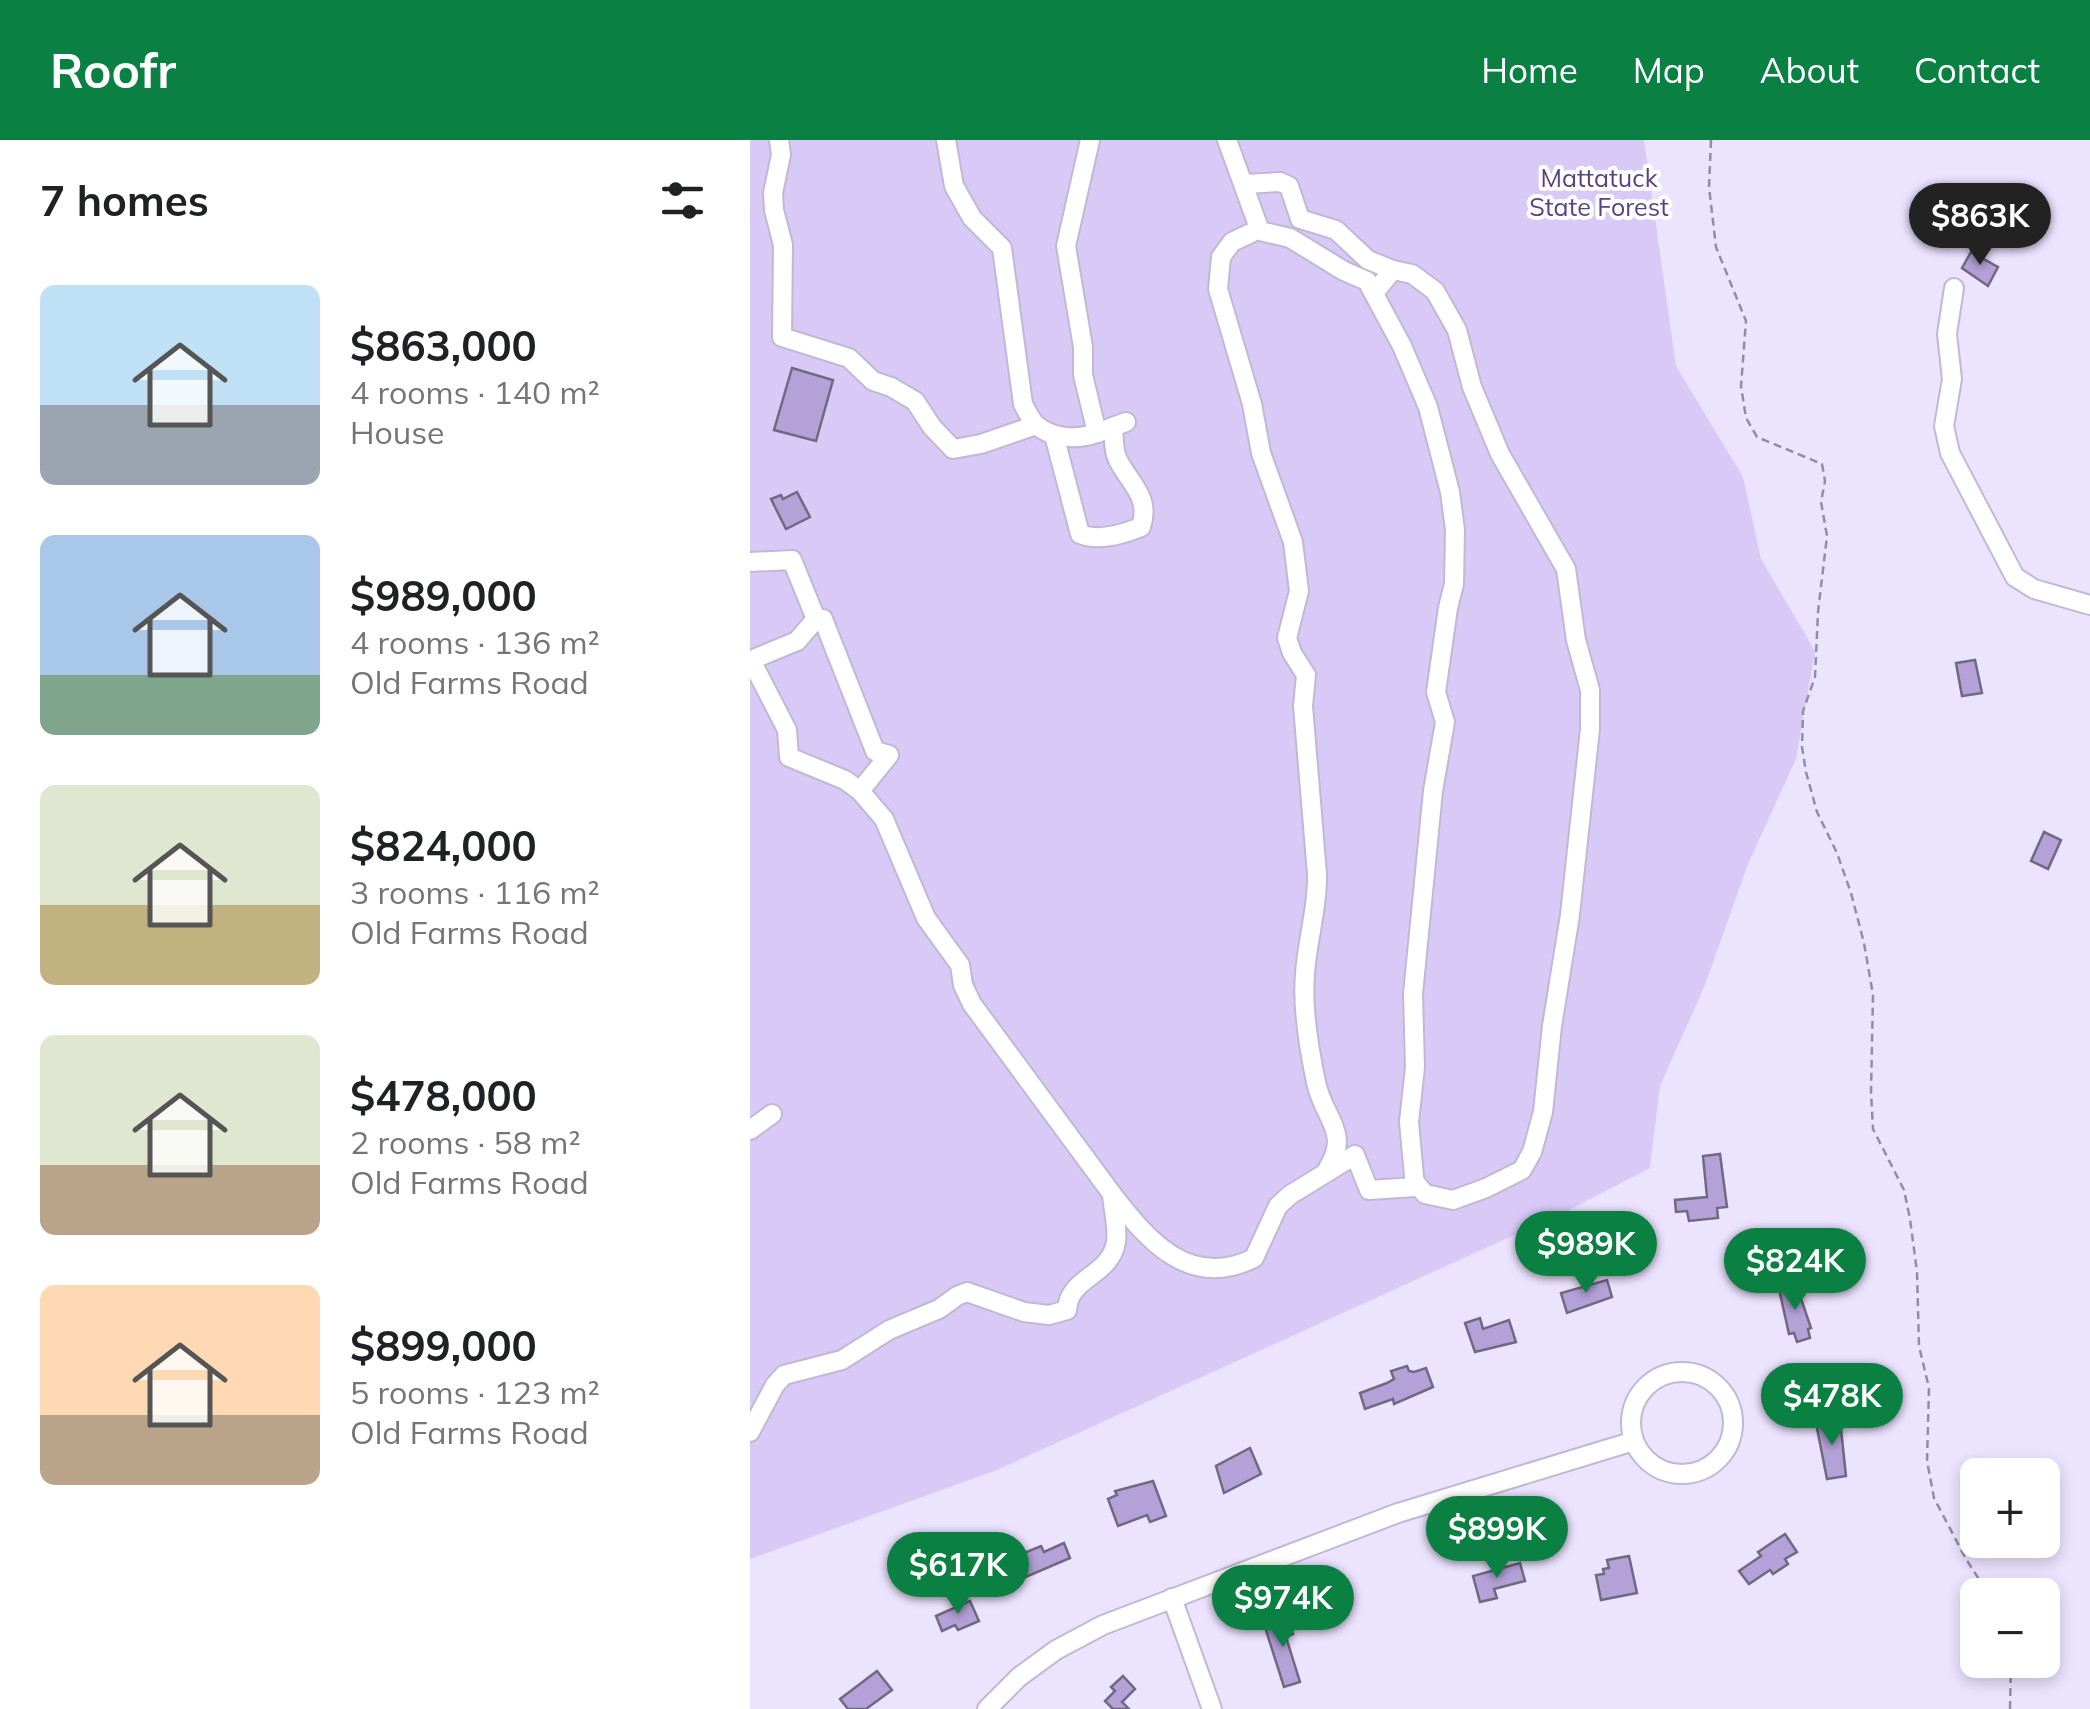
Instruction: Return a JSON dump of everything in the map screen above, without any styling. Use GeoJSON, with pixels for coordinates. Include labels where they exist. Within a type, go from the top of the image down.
{"type":"FeatureCollection","features":[{"type":"Feature","properties":{"kind":"street"},"geometry":{"type":"LineString","coordinates":[[779,140],[781,154],[773,193],[783,244],[782,337],[849,358],[874,381],[915,402],[954,449],[1036,425]]}},
{"type":"Feature","properties":{"kind":"street"},"geometry":{"type":"LineString","coordinates":[[946,140],[954,186],[972,218],[1002,248],[1023,404],[1036,425],[1054,435],[1080,438],[1112,427]]}},
{"type":"Feature","properties":{"kind":"street"},"geometry":{"type":"LineString","coordinates":[[1054,435],[1080,534],[1089,538],[1141,527],[1144,507],[1135,484],[1116,457],[1112,427],[1084,374],[1066,246],[1090,140]]}},
{"type":"Feature","properties":{"kind":"street"},"geometry":{"type":"LineString","coordinates":[[860,791],[889,755],[875,751],[823,619],[816,619],[797,641],[756,658],[754,670],[787,730],[790,757],[845,780],[884,819],[926,918],[956,957],[962,985],[972,1004],[1112,1194],[1145,1235],[1177,1260],[1213,1271],[1254,1258],[1278,1206],[1355,1156],[1369,1190],[1415,1188],[1409,1122],[1415,1067],[1413,994],[1433,791],[1445,722],[1436,692],[1454,584],[1455,530],[1450,492],[1428,407],[1402,346],[1366,280],[1344,272],[1290,238],[1260,232],[1227,140]]}},
{"type":"Feature","properties":{"kind":"street"},"geometry":{"type":"LineString","coordinates":[[1244,184],[1280,182],[1289,186],[1300,219],[1336,230],[1368,260],[1412,274],[1435,291],[1456,330],[1472,386],[1500,454],[1566,569],[1576,640],[1590,690],[1590,729],[1570,915],[1554,1007],[1543,1112],[1532,1152],[1522,1170],[1453,1200],[1425,1194],[1415,1182]]}},
{"type":"Feature","properties":{"kind":"street"},"geometry":{"type":"LineString","coordinates":[[1251,233],[1232,242],[1221,256],[1218,289],[1252,404],[1261,454],[1294,542],[1298,591],[1288,638],[1306,675],[1303,706],[1318,874],[1304,980],[1316,1086],[1339,1140],[1338,1152],[1326,1173]]}},
{"type":"Feature","properties":{"kind":"street"},"geometry":{"type":"LineString","coordinates":[[1374,293],[1393,270]]}},
{"type":"Feature","properties":{"kind":"street"},"geometry":{"type":"LineString","coordinates":[[1954,288],[1947,334],[1952,379],[1944,426],[1950,453],[2015,577],[2034,589],[2090,606]]}},
{"type":"Feature","properties":{"kind":"street"},"geometry":{"type":"LineString","coordinates":[[750,562],[792,560],[816,619]]}},
{"type":"Feature","properties":{"kind":"street"},"geometry":{"type":"LineString","coordinates":[[750,1130],[772,1114]]}},
{"type":"Feature","properties":{"kind":"street"},"geometry":{"type":"LineString","coordinates":[[750,1432],[784,1375],[842,1360],[889,1330],[968,1292],[1024,1312],[1050,1315],[1067,1310],[1076,1284],[1098,1275],[1114,1250],[1112,1194]]}},
{"type":"Feature","properties":{"kind":"street"},"geometry":{"type":"LineString","coordinates":[[1669,1374],[1696,1374],[1711,1380],[1731,1406],[1732,1439],[1712,1466],[1697,1473],[1664,1472],[1651,1464],[1634,1441],[1631,1428],[1635,1403],[1650,1383],[1669,1374]]}},
{"type":"Feature","properties":{"kind":"street"},"geometry":{"type":"LineString","coordinates":[[987,1709],[1018,1677],[1056,1650],[1103,1626],[1398,1514],[1634,1441]]}},
{"type":"Feature","properties":{"kind":"street"},"geometry":{"type":"LineString","coordinates":[[1172,1598],[1212,1709]]}},
{"type":"Feature","properties":{"kind":"path"},"geometry":{"type":"LineString","coordinates":[[1710,140],[1709,187],[1716,248],[1746,321],[1741,386],[1746,418],[1757,437],[1822,464],[1825,480],[1821,502],[1827,536],[1824,576],[1815,677],[1803,711],[1802,747],[1817,812],[1837,853],[1864,943],[1873,995],[1874,1129],[1904,1190],[1910,1218],[1917,1272],[1919,1346],[1929,1388],[1928,1461],[1934,1498],[1978,1578]]}},
{"type":"Feature","properties":{"kind":"path"},"geometry":{"type":"LineString","coordinates":[[2010,1678],[2010,1709]]}},
{"type":"Feature","properties":{"kind":"green space","name":"Mattatuck State Forest"},"geometry":{"type":"Polygon","coordinates":[[[750,140],[1644,140],[1676,366],[1743,477],[1761,559],[1815,651],[1796,759],[1748,864],[1705,985],[1660,1086],[1650,1168],[1567,1211],[997,1470],[750,1559],[750,140]]]}},
{"type":"Feature","properties":{"kind":"building"},"geometry":{"type":"Polygon","coordinates":[[[1971,252],[1998,267],[1988,286],[1962,268],[1971,252]]]}},
{"type":"Feature","properties":{"kind":"building"},"geometry":{"type":"Polygon","coordinates":[[[792,368],[833,380],[816,441],[774,430],[792,368]]]}},
{"type":"Feature","properties":{"kind":"building"},"geometry":{"type":"Polygon","coordinates":[[[797,492],[810,517],[786,529],[771,499],[781,495],[783,499],[797,492]]]}},
{"type":"Feature","properties":{"kind":"building"},"geometry":{"type":"Polygon","coordinates":[[[1975,660],[1982,693],[1962,696],[1956,663],[1975,660]]]}},
{"type":"Feature","properties":{"kind":"building"},"geometry":{"type":"Polygon","coordinates":[[[2044,832],[2061,840],[2048,869],[2031,861],[2044,832]]]}},
{"type":"Feature","properties":{"kind":"building"},"geometry":{"type":"Polygon","coordinates":[[[1720,1154],[1727,1207],[1717,1208],[1718,1218],[1689,1221],[1687,1211],[1676,1212],[1675,1200],[1707,1197],[1703,1156],[1720,1154]]]}},
{"type":"Feature","properties":{"kind":"building"},"geometry":{"type":"Polygon","coordinates":[[[1607,1280],[1612,1297],[1567,1313],[1561,1293],[1607,1280]]]}},
{"type":"Feature","properties":{"kind":"building"},"geometry":{"type":"Polygon","coordinates":[[[1796,1284],[1811,1328],[1810,1338],[1797,1342],[1794,1333],[1789,1334],[1779,1289],[1796,1284]]]}},
{"type":"Feature","properties":{"kind":"building"},"geometry":{"type":"Polygon","coordinates":[[[1480,1318],[1483,1329],[1509,1320],[1516,1342],[1475,1352],[1465,1323],[1480,1318]]]}},
{"type":"Feature","properties":{"kind":"building"},"geometry":{"type":"Polygon","coordinates":[[[1407,1366],[1414,1372],[1426,1368],[1433,1387],[1394,1404],[1393,1399],[1365,1409],[1360,1393],[1394,1379],[1391,1371],[1407,1366]]]}},
{"type":"Feature","properties":{"kind":"building"},"geometry":{"type":"Polygon","coordinates":[[[1840,1420],[1846,1476],[1827,1479],[1816,1423],[1840,1420]]]}},
{"type":"Feature","properties":{"kind":"building"},"geometry":{"type":"Polygon","coordinates":[[[1250,1448],[1261,1474],[1224,1493],[1216,1466],[1250,1448]]]}},
{"type":"Feature","properties":{"kind":"building"},"geometry":{"type":"Polygon","coordinates":[[[1153,1481],[1166,1516],[1150,1522],[1147,1515],[1118,1526],[1108,1499],[1117,1495],[1115,1491],[1153,1481]]]}},
{"type":"Feature","properties":{"kind":"building"},"geometry":{"type":"Polygon","coordinates":[[[1785,1534],[1797,1552],[1773,1574],[1770,1570],[1749,1584],[1739,1571],[1785,1534]]]}},
{"type":"Feature","properties":{"kind":"building"},"geometry":{"type":"Polygon","coordinates":[[[1064,1543],[1070,1558],[1014,1582],[1005,1561],[1041,1546],[1044,1552],[1064,1543]]]}},
{"type":"Feature","properties":{"kind":"building"},"geometry":{"type":"Polygon","coordinates":[[[1629,1556],[1637,1593],[1601,1600],[1596,1575],[1609,1568],[1607,1560],[1629,1556]]]}},
{"type":"Feature","properties":{"kind":"building"},"geometry":{"type":"Polygon","coordinates":[[[1520,1563],[1525,1581],[1494,1589],[1497,1598],[1480,1602],[1473,1576],[1520,1563]]]}},
{"type":"Feature","properties":{"kind":"building"},"geometry":{"type":"Polygon","coordinates":[[[970,1601],[979,1621],[958,1630],[955,1625],[942,1631],[936,1616],[970,1601]]]}},
{"type":"Feature","properties":{"kind":"building"},"geometry":{"type":"Polygon","coordinates":[[[1287,1616],[1293,1634],[1286,1637],[1300,1682],[1284,1687],[1264,1624],[1287,1616]]]}},
{"type":"Feature","properties":{"kind":"building"},"geometry":{"type":"Polygon","coordinates":[[[877,1671],[892,1690],[866,1709],[848,1709],[840,1699],[877,1671]]]}},
{"type":"Feature","properties":{"kind":"building"},"geometry":{"type":"Polygon","coordinates":[[[1123,1676],[1135,1689],[1122,1702],[1129,1709],[1113,1709],[1105,1701],[1115,1691],[1111,1687],[1123,1676]]]}}]}
